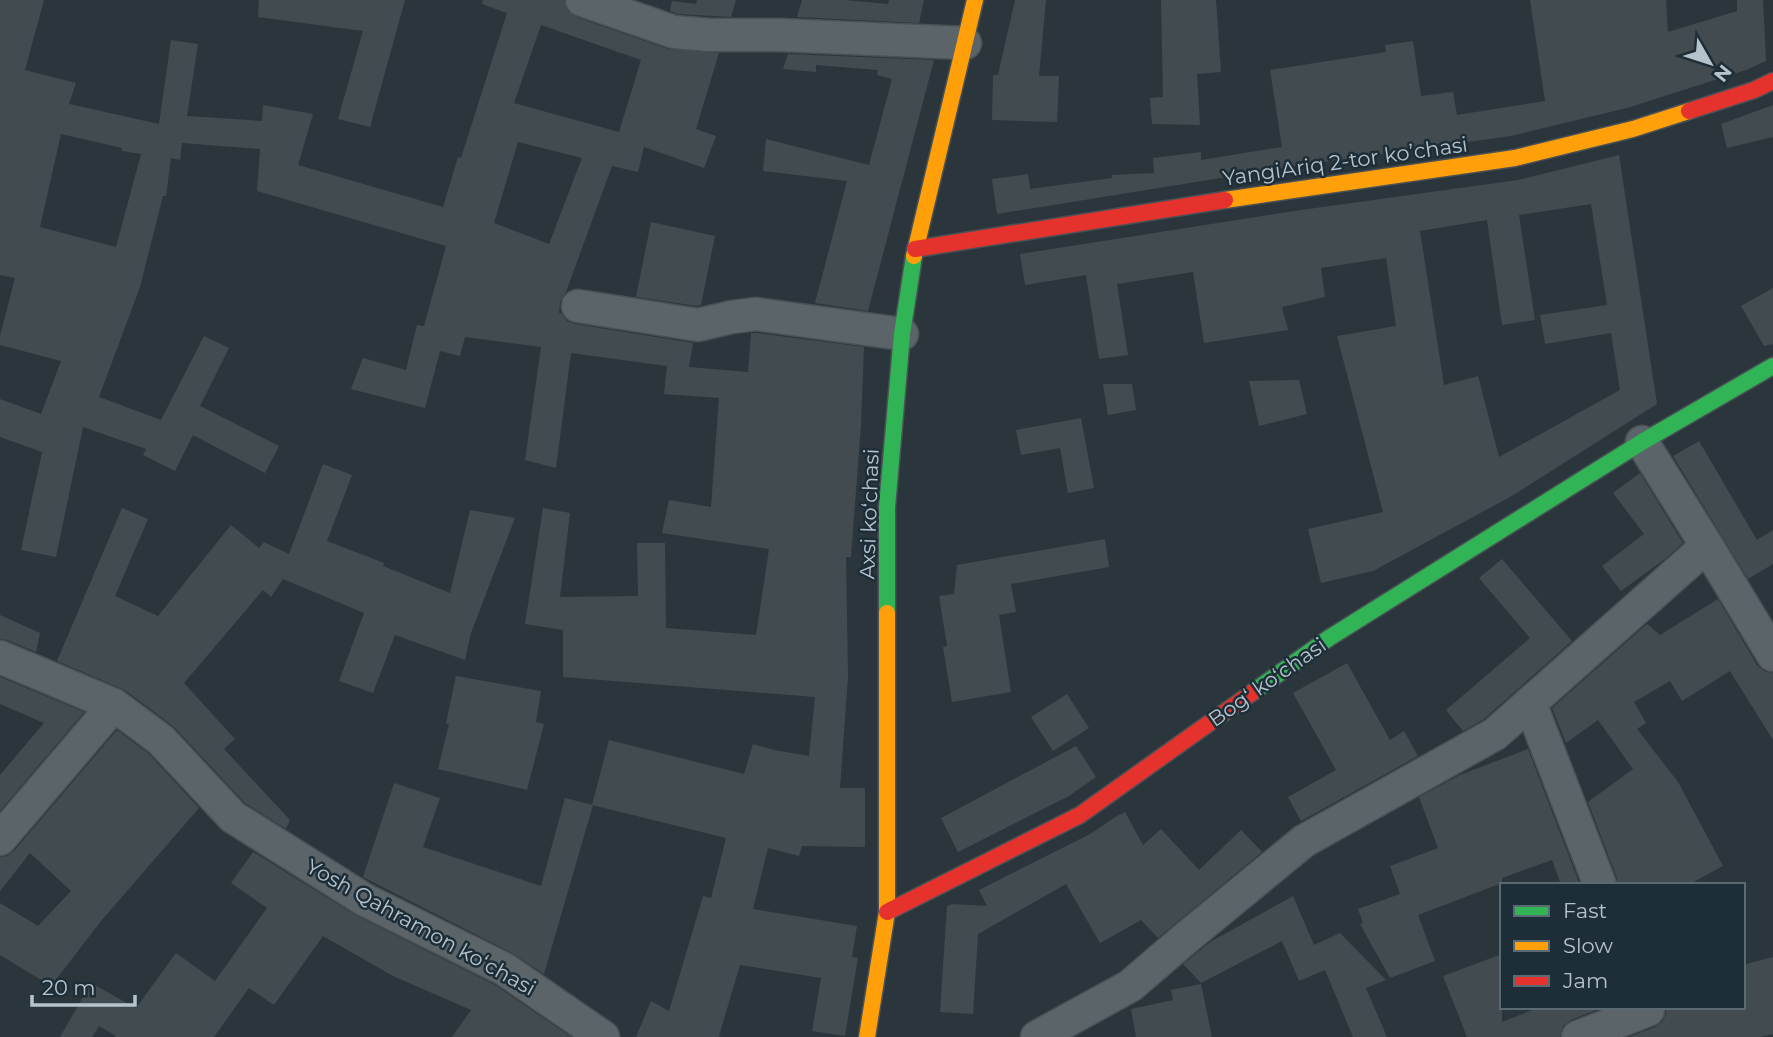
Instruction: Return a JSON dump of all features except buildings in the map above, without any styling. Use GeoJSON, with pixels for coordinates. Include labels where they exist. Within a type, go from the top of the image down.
{"type":"FeatureCollection","features":[{"type":"Feature","properties":{"kind":"street"},"geometry":{"type":"LineString","coordinates":[[582,0],[674,32],[965,43]]}},
{"type":"Feature","properties":{"kind":"street","name":"Axsi koʻchasi"},"geometry":{"type":"LineString","coordinates":[[867,1037],[887,912],[887,507],[902,334],[915,249],[975,0]]}},
{"type":"Feature","properties":{"kind":"street","name":"YangiАriq 2-tor koʼchasi"},"geometry":{"type":"LineString","coordinates":[[915,249],[1298,188],[1515,158],[1633,129],[1754,90],[1773,81]]}},
{"type":"Feature","properties":{"kind":"street"},"geometry":{"type":"LineString","coordinates":[[578,306],[698,325],[756,314],[902,334]]}},
{"type":"Feature","properties":{"kind":"street","name":"Bogʻ koʻchasi"},"geometry":{"type":"LineString","coordinates":[[887,912],[1080,816],[1329,638],[1642,442],[1773,366]]}},
{"type":"Feature","properties":{"kind":"street"},"geometry":{"type":"LineString","coordinates":[[1642,442],[1773,656]]}},
{"type":"Feature","properties":{"kind":"street"},"geometry":{"type":"LineString","coordinates":[[1037,1037],[1130,986],[1304,841],[1495,734],[1707,545]]}},
{"type":"Feature","properties":{"kind":"street","name":"Yosh Qahramon koʻchasi"},"geometry":{"type":"LineString","coordinates":[[0,657],[114,705],[161,740],[233,817],[365,900],[504,969],[603,1037]]}},
{"type":"Feature","properties":{"kind":"street"},"geometry":{"type":"LineString","coordinates":[[1530,703],[1599,883]]}},
{"type":"Feature","properties":{"kind":"street"},"geometry":{"type":"LineString","coordinates":[[0,839],[114,705]]}},
{"type":"Feature","properties":{"kind":"street"},"geometry":{"type":"LineString","coordinates":[[1578,1037],[1648,1009]]}},
{"type":"Feature","properties":{"kind":"traffic: fast"},"geometry":{"type":"LineString","coordinates":[[887,613],[887,507],[902,334],[914,256]]}},
{"type":"Feature","properties":{"kind":"traffic: fast"},"geometry":{"type":"LineString","coordinates":[[1253,692],[1329,638],[1642,442],[1773,366]]}},
{"type":"Feature","properties":{"kind":"traffic: slow"},"geometry":{"type":"LineString","coordinates":[[914,256],[975,0]]}},
{"type":"Feature","properties":{"kind":"traffic: slow"},"geometry":{"type":"LineString","coordinates":[[1225,200],[1515,158],[1633,129],[1689,111]]}},
{"type":"Feature","properties":{"kind":"traffic: slow"},"geometry":{"type":"LineString","coordinates":[[867,1037],[887,912],[887,613]]}},
{"type":"Feature","properties":{"kind":"traffic: jam"},"geometry":{"type":"LineString","coordinates":[[1689,111],[1773,81]]}},
{"type":"Feature","properties":{"kind":"traffic: jam"},"geometry":{"type":"LineString","coordinates":[[915,249],[1225,200]]}},
{"type":"Feature","properties":{"kind":"traffic: jam"},"geometry":{"type":"LineString","coordinates":[[887,912],[1080,815],[1253,692]]}}]}
